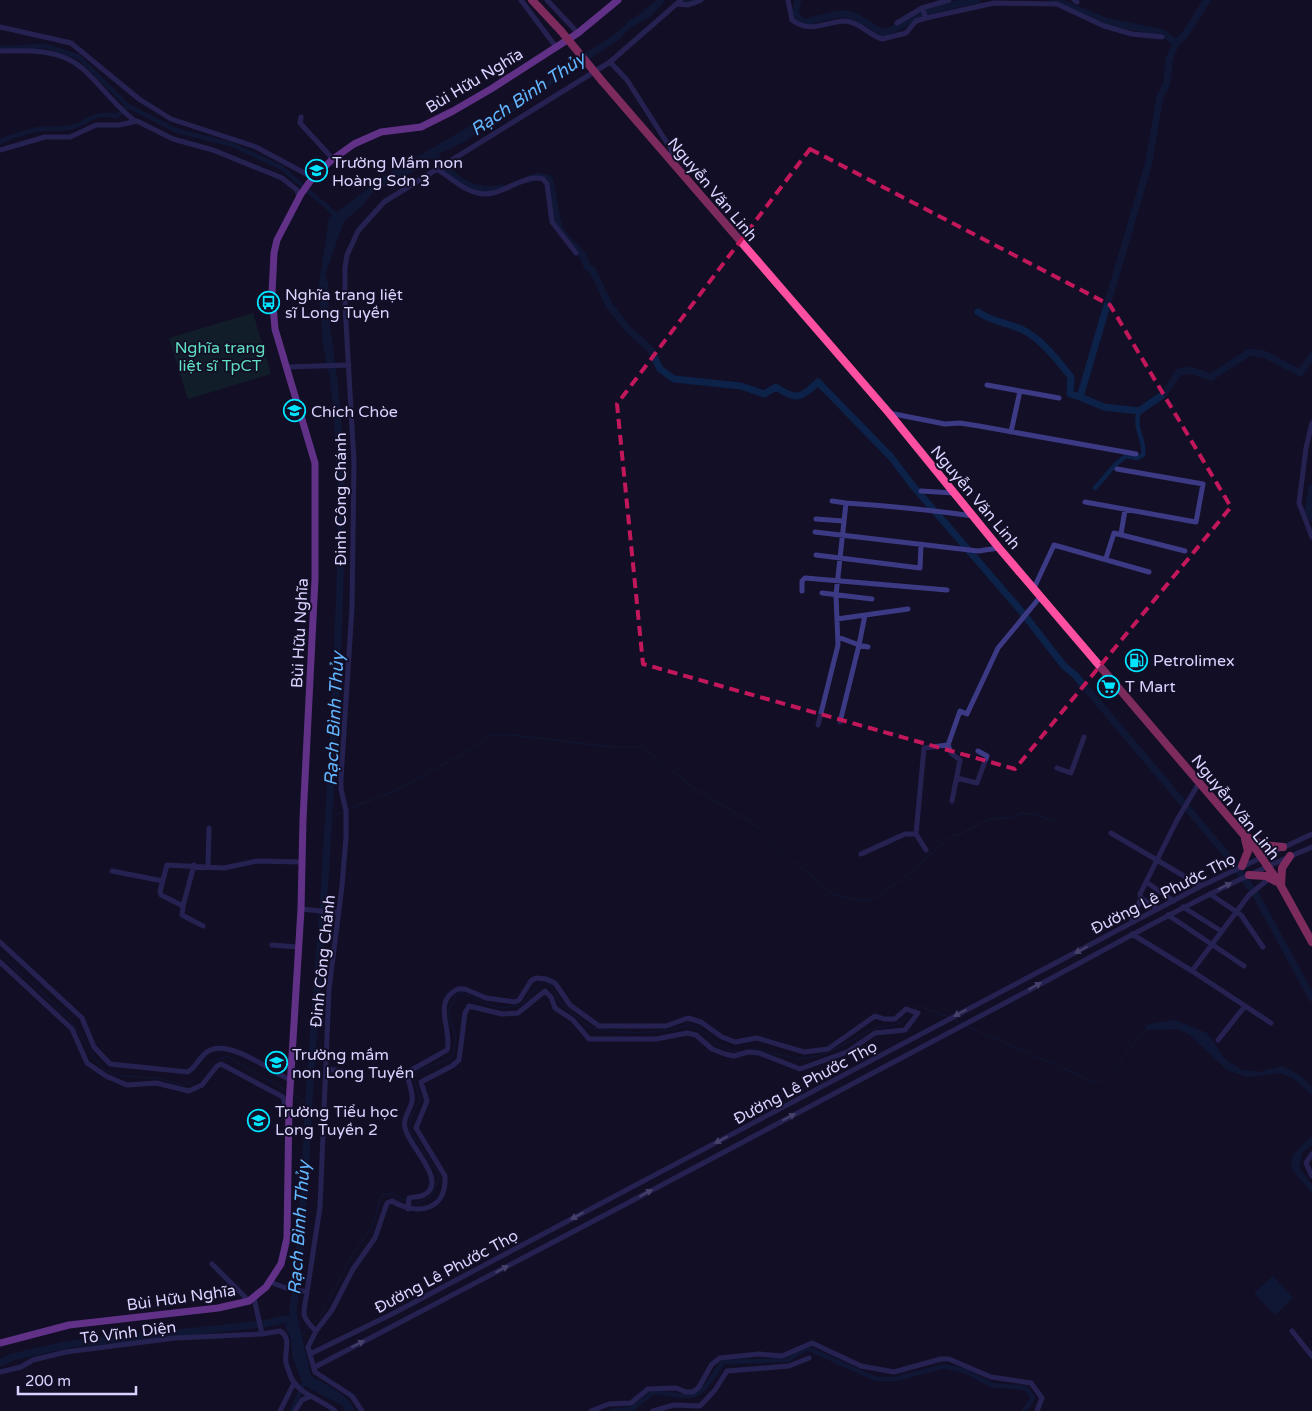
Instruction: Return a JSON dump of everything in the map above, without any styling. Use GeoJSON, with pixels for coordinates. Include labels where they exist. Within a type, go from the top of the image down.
{"type":"FeatureCollection","features":[{"type":"Feature","properties":{"kind":"highway","name":"Nguyễn Văn Linh"},"geometry":{"type":"LineString","coordinates":[[532,0],[889,413],[999,548],[1244,835],[1268,866],[1272,877],[1281,886],[1312,942]]}},
{"type":"Feature","properties":{"kind":"highway"},"geometry":{"type":"LineString","coordinates":[[1244,835],[1263,845],[1283,847]]}},
{"type":"Feature","properties":{"kind":"highway"},"geometry":{"type":"LineString","coordinates":[[1242,866],[1248,851],[1244,835]]}},
{"type":"Feature","properties":{"kind":"highway"},"geometry":{"type":"LineString","coordinates":[[1281,886],[1282,868],[1290,856]]}},
{"type":"Feature","properties":{"kind":"highway"},"geometry":{"type":"LineString","coordinates":[[1249,875],[1259,874],[1272,877]]}},
{"type":"Feature","properties":{"kind":"main road","name":"Bùi Hữu Nghĩa"},"geometry":{"type":"LineString","coordinates":[[0,1343],[69,1325],[218,1308],[251,1300],[270,1282],[281,1264],[287,1238],[290,1082],[301,909],[301,862],[316,579],[314,463],[273,316],[274,253],[277,240],[312,178],[333,159],[354,144],[381,132],[421,127],[492,89],[578,33],[618,0]]}},
{"type":"Feature","properties":{"kind":"street"},"geometry":{"type":"LineString","coordinates":[[521,0],[556,47]]}},
{"type":"Feature","properties":{"kind":"street"},"geometry":{"type":"LineString","coordinates":[[547,0],[578,33]]}},
{"type":"Feature","properties":{"kind":"street"},"geometry":{"type":"LineString","coordinates":[[679,2],[688,5],[701,0]]}},
{"type":"Feature","properties":{"kind":"street"},"geometry":{"type":"LineString","coordinates":[[788,0],[792,20],[803,27],[812,28],[849,22],[882,39],[906,33],[916,21],[926,17],[994,3],[1058,4],[1093,22],[1110,28],[1162,38]]}},
{"type":"Feature","properties":{"kind":"street"},"geometry":{"type":"LineString","coordinates":[[897,23],[922,8],[949,0]]}},
{"type":"Feature","properties":{"kind":"street","name":"Đinh Công Chánh"},"geometry":{"type":"LineString","coordinates":[[316,1330],[307,1323],[303,1310],[320,1206],[329,989],[339,913],[346,810],[341,778],[353,588],[354,462],[344,279],[347,256],[358,231],[384,202],[610,62],[679,2]]}},
{"type":"Feature","properties":{"kind":"street"},"geometry":{"type":"LineString","coordinates":[[922,8],[926,17]]}},
{"type":"Feature","properties":{"kind":"street"},"geometry":{"type":"LineString","coordinates":[[0,27],[71,44],[139,99],[171,119],[256,147],[312,178]]}},
{"type":"Feature","properties":{"kind":"street"},"geometry":{"type":"LineString","coordinates":[[0,51],[42,51],[74,62],[135,121],[144,123],[173,139],[213,150],[282,178],[297,190],[300,198]]}},
{"type":"Feature","properties":{"kind":"street"},"geometry":{"type":"LineString","coordinates":[[610,62],[627,80],[671,149],[673,163]]}},
{"type":"Feature","properties":{"kind":"street"},"geometry":{"type":"LineString","coordinates":[[301,117],[300,123],[333,159]]}},
{"type":"Feature","properties":{"kind":"street"},"geometry":{"type":"LineString","coordinates":[[0,150],[50,136],[70,137],[96,125],[119,125],[135,121]]}},
{"type":"Feature","properties":{"kind":"street"},"geometry":{"type":"LineString","coordinates":[[438,169],[469,190],[482,194],[495,192],[532,179],[543,179],[547,184],[552,222],[576,253]]}},
{"type":"Feature","properties":{"kind":"street"},"geometry":{"type":"LineString","coordinates":[[287,367],[349,365]]}},
{"type":"Feature","properties":{"kind":"street"},"geometry":{"type":"LineString","coordinates":[[988,385],[1059,398]]}},
{"type":"Feature","properties":{"kind":"street"},"geometry":{"type":"LineString","coordinates":[[1011,432],[1020,391]]}},
{"type":"Feature","properties":{"kind":"street"},"geometry":{"type":"LineString","coordinates":[[889,413],[945,424],[960,423],[1136,454]]}},
{"type":"Feature","properties":{"kind":"street"},"geometry":{"type":"LineString","coordinates":[[1312,423],[1309,452],[1299,503],[1312,537]]}},
{"type":"Feature","properties":{"kind":"street"},"geometry":{"type":"LineString","coordinates":[[1086,502],[1196,522],[1203,484],[1118,469]]}},
{"type":"Feature","properties":{"kind":"street"},"geometry":{"type":"LineString","coordinates":[[921,491],[954,493]]}},
{"type":"Feature","properties":{"kind":"street"},"geometry":{"type":"LineString","coordinates":[[832,501],[905,506],[917,510],[973,516]]}},
{"type":"Feature","properties":{"kind":"street"},"geometry":{"type":"LineString","coordinates":[[818,725],[838,649],[836,595],[846,503]]}},
{"type":"Feature","properties":{"kind":"street"},"geometry":{"type":"LineString","coordinates":[[1121,534],[1124,510]]}},
{"type":"Feature","properties":{"kind":"street"},"geometry":{"type":"LineString","coordinates":[[816,519],[843,521]]}},
{"type":"Feature","properties":{"kind":"street"},"geometry":{"type":"LineString","coordinates":[[815,532],[978,551],[999,548]]}},
{"type":"Feature","properties":{"kind":"street"},"geometry":{"type":"LineString","coordinates":[[1106,558],[1114,533],[1185,551]]}},
{"type":"Feature","properties":{"kind":"street"},"geometry":{"type":"LineString","coordinates":[[816,555],[920,568],[921,544]]}},
{"type":"Feature","properties":{"kind":"street"},"geometry":{"type":"LineString","coordinates":[[1034,588],[1054,545],[1106,558],[1149,572]]}},
{"type":"Feature","properties":{"kind":"street"},"geometry":{"type":"LineString","coordinates":[[802,591],[804,579],[838,580],[946,590]]}},
{"type":"Feature","properties":{"kind":"street"},"geometry":{"type":"LineString","coordinates":[[822,593],[872,599]]}},
{"type":"Feature","properties":{"kind":"street"},"geometry":{"type":"LineString","coordinates":[[952,801],[960,760],[951,753],[948,745],[960,711],[967,714],[998,648],[1041,596]]}},
{"type":"Feature","properties":{"kind":"street"},"geometry":{"type":"LineString","coordinates":[[836,619],[908,609]]}},
{"type":"Feature","properties":{"kind":"street"},"geometry":{"type":"LineString","coordinates":[[840,722],[866,615]]}},
{"type":"Feature","properties":{"kind":"street"},"geometry":{"type":"LineString","coordinates":[[838,637],[868,647]]}},
{"type":"Feature","properties":{"kind":"street"},"geometry":{"type":"LineString","coordinates":[[1057,768],[1071,773],[1084,737]]}},
{"type":"Feature","properties":{"kind":"street"},"geometry":{"type":"LineString","coordinates":[[926,850],[916,834],[923,752],[924,748],[948,745]]}},
{"type":"Feature","properties":{"kind":"street"},"geometry":{"type":"LineString","coordinates":[[957,778],[977,783],[987,756],[978,751]]}},
{"type":"Feature","properties":{"kind":"street"},"geometry":{"type":"LineString","coordinates":[[1130,924],[1141,898],[1140,894],[1157,858],[1199,783]]}},
{"type":"Feature","properties":{"kind":"street"},"geometry":{"type":"LineString","coordinates":[[208,866],[209,828]]}},
{"type":"Feature","properties":{"kind":"street"},"geometry":{"type":"LineString","coordinates":[[1111,833],[1157,858],[1201,886]]}},
{"type":"Feature","properties":{"kind":"street"},"geometry":{"type":"LineString","coordinates":[[861,854],[905,834],[916,834]]}},
{"type":"Feature","properties":{"kind":"street","name":"Đường Lê Phước Thọ"},"geometry":{"type":"LineString","coordinates":[[310,1354],[394,1313],[1201,886],[1261,856],[1312,834]]}},
{"type":"Feature","properties":{"kind":"street","name":"Đường Lê Phước Thọ"},"geometry":{"type":"LineString","coordinates":[[314,1367],[906,1056],[1168,914],[1312,847]]}},
{"type":"Feature","properties":{"kind":"street"},"geometry":{"type":"LineString","coordinates":[[183,906],[161,895],[160,891],[169,864],[224,868],[256,860],[301,862]]}},
{"type":"Feature","properties":{"kind":"street"},"geometry":{"type":"LineString","coordinates":[[194,865],[182,914],[203,926]]}},
{"type":"Feature","properties":{"kind":"street"},"geometry":{"type":"LineString","coordinates":[[112,870],[163,881]]}},
{"type":"Feature","properties":{"kind":"street"},"geometry":{"type":"LineString","coordinates":[[1192,971],[1249,895],[1272,877]]}},
{"type":"Feature","properties":{"kind":"street"},"geometry":{"type":"LineString","coordinates":[[1146,882],[1174,901]]}},
{"type":"Feature","properties":{"kind":"street"},"geometry":{"type":"LineString","coordinates":[[1210,894],[1236,911],[1263,947]]}},
{"type":"Feature","properties":{"kind":"street"},"geometry":{"type":"LineString","coordinates":[[1141,898],[1158,910]]}},
{"type":"Feature","properties":{"kind":"street"},"geometry":{"type":"LineString","coordinates":[[1183,907],[1221,931]]}},
{"type":"Feature","properties":{"kind":"street"},"geometry":{"type":"LineString","coordinates":[[301,909],[339,913]]}},
{"type":"Feature","properties":{"kind":"street"},"geometry":{"type":"LineString","coordinates":[[1168,914],[1244,966]]}},
{"type":"Feature","properties":{"kind":"street"},"geometry":{"type":"LineString","coordinates":[[1132,934],[1192,971],[1271,1024]]}},
{"type":"Feature","properties":{"kind":"street"},"geometry":{"type":"LineString","coordinates":[[1109,935],[1113,944]]}},
{"type":"Feature","properties":{"kind":"street"},"geometry":{"type":"LineString","coordinates":[[0,942],[82,1018],[94,1047],[110,1064],[188,1072],[208,1052],[214,1049],[232,1049],[290,1082]]}},
{"type":"Feature","properties":{"kind":"street"},"geometry":{"type":"LineString","coordinates":[[272,946],[298,947]]}},
{"type":"Feature","properties":{"kind":"street"},"geometry":{"type":"LineString","coordinates":[[0,962],[72,1028],[87,1063],[100,1073],[127,1084],[156,1082],[189,1091],[200,1087],[217,1066],[221,1064],[283,1097],[289,1117]]}},
{"type":"Feature","properties":{"kind":"street"},"geometry":{"type":"LineString","coordinates":[[362,1411],[354,1398],[318,1376],[310,1354],[309,1343],[316,1330],[332,1310],[353,1269],[375,1238],[387,1203],[392,1201],[408,1205],[427,1209],[435,1204],[442,1193],[445,1176],[416,1128],[427,1101],[421,1082],[459,1060],[466,1012],[469,1006],[502,1014],[518,1013],[526,1009],[545,991],[551,997],[555,1008],[573,1020],[589,1039],[656,1039],[687,1033],[696,1035],[712,1049],[725,1054],[734,1056],[748,1052],[759,1053],[800,1069],[847,1052],[875,1033],[905,1030],[918,1013],[906,1009],[898,1018],[884,1020],[875,1016],[828,1049],[804,1052],[757,1038],[735,1042],[722,1037],[701,1022],[688,1018],[666,1026],[599,1026],[566,1000],[555,984],[541,978],[531,981],[519,1000],[514,1002],[486,998],[465,989],[455,990],[448,998],[443,1014],[448,1036],[447,1050],[408,1072],[412,1102],[405,1116],[405,1128],[409,1142],[426,1165],[432,1179],[432,1186],[428,1192],[420,1196],[411,1197],[408,1205]]}},
{"type":"Feature","properties":{"kind":"street"},"geometry":{"type":"LineString","coordinates":[[1218,1040],[1246,1006]]}},
{"type":"Feature","properties":{"kind":"street"},"geometry":{"type":"LineString","coordinates":[[900,1046],[906,1056]]}},
{"type":"Feature","properties":{"kind":"street"},"geometry":{"type":"LineString","coordinates":[[326,1069],[342,1071]]}},
{"type":"Feature","properties":{"kind":"street"},"geometry":{"type":"LineString","coordinates":[[1312,1154],[1306,1163],[1312,1176]]}},
{"type":"Feature","properties":{"kind":"street"},"geometry":{"type":"LineString","coordinates":[[612,1198],[617,1208]]}},
{"type":"Feature","properties":{"kind":"street"},"geometry":{"type":"LineString","coordinates":[[212,1264],[251,1300],[257,1313],[262,1333]]}},
{"type":"Feature","properties":{"kind":"street"},"geometry":{"type":"LineString","coordinates":[[270,1282],[305,1292]]}},
{"type":"Feature","properties":{"kind":"street"},"geometry":{"type":"LineString","coordinates":[[394,1313],[399,1323]]}},
{"type":"Feature","properties":{"kind":"street","name":"Tô Vĩnh Diện"},"geometry":{"type":"LineString","coordinates":[[0,1372],[21,1367],[33,1360],[74,1351],[175,1338],[280,1331],[284,1333],[287,1341],[286,1364],[296,1384]]}},
{"type":"Feature","properties":{"kind":"street"},"geometry":{"type":"LineString","coordinates":[[1292,1331],[1312,1356]]}},
{"type":"Feature","properties":{"kind":"street"},"geometry":{"type":"LineString","coordinates":[[591,1411],[609,1404],[631,1402],[648,1389],[676,1388],[687,1393],[693,1392],[699,1387],[712,1364],[722,1357],[759,1354],[782,1356],[812,1343],[870,1369],[898,1372],[940,1359],[950,1359],[992,1377],[1031,1383],[1042,1398],[1037,1411]]}},
{"type":"Feature","properties":{"kind":"street"},"geometry":{"type":"LineString","coordinates":[[653,1411],[677,1405],[702,1405],[727,1371],[789,1366],[804,1358],[810,1358]]}},
{"type":"Feature","properties":{"kind":"street"},"geometry":{"type":"LineString","coordinates":[[280,1411],[296,1384],[308,1396],[335,1411]]}},
{"type":"Feature","properties":{"kind":"street"},"geometry":{"type":"LineString","coordinates":[[295,1411],[302,1400],[308,1396]]}},
{"type":"Feature","properties":{"kind":"highlighted area"},"geometry":{"type":"Polygon","coordinates":[[[810,149],[1110,305],[1231,507],[1015,769],[643,664],[617,404],[810,149]]]}},
{"type":"Feature","properties":{"kind":"green space","name":"Nghĩa trang liệt sĩ TpCT"},"geometry":{"type":"Polygon","coordinates":[[[253,313],[271,374],[188,399],[169,338],[253,313]]]}},
{"type":"Feature","properties":{"kind":"water","name":"Rạch Bình Thủy"},"geometry":{"type":"Polygon","coordinates":[[[657,0],[661,0],[640,17],[621,38],[530,99],[492,128],[480,130],[466,141],[436,155],[412,172],[374,191],[362,206],[344,221],[325,275],[328,282],[329,318],[337,379],[328,371],[323,345],[319,284],[329,218],[386,175],[546,82],[612,36],[657,0]]]}},
{"type":"Feature","properties":{"kind":"water"},"geometry":{"type":"Polygon","coordinates":[[[1175,1020],[1207,1033],[1226,1060],[1242,1070],[1259,1072],[1282,1066],[1300,1075],[1312,1087],[1312,1095],[1293,1078],[1280,1073],[1248,1077],[1227,1070],[1190,1035],[1178,1029],[1146,1030],[1145,1025],[1175,1020]]]}},
{"type":"Feature","properties":{"kind":"water"},"geometry":{"type":"Polygon","coordinates":[[[1312,1136],[1312,1145],[1302,1153],[1299,1168],[1312,1184],[1312,1193],[1297,1175],[1291,1163],[1296,1152],[1312,1136]]]}},
{"type":"Feature","properties":{"kind":"water"},"geometry":{"type":"Polygon","coordinates":[[[1273,1276],[1293,1298],[1275,1315],[1254,1293],[1273,1276]]]}},
{"type":"Feature","properties":{"kind":"water"},"geometry":{"type":"Polygon","coordinates":[[[294,1302],[311,1376],[343,1395],[355,1411],[344,1411],[343,1406],[303,1385],[292,1355],[291,1338],[285,1326],[294,1302]]]}},
{"type":"Feature","properties":{"kind":"waterway","name":"Rạch Bình Thủy"},"geometry":{"type":"LineString","coordinates":[[630,24],[648,14],[661,0]]}},
{"type":"Feature","properties":{"kind":"waterway"},"geometry":{"type":"LineString","coordinates":[[681,0],[694,3],[698,0]]}},
{"type":"Feature","properties":{"kind":"waterway"},"geometry":{"type":"LineString","coordinates":[[798,0],[795,13],[803,23],[837,14],[844,14],[859,19],[882,33],[893,30],[915,16],[977,0]]}},
{"type":"Feature","properties":{"kind":"waterway"},"geometry":{"type":"LineString","coordinates":[[1054,0],[1108,22],[1163,33],[1176,43],[1184,36],[1207,0]]}},
{"type":"Feature","properties":{"kind":"waterway"},"geometry":{"type":"LineString","coordinates":[[1176,43],[1169,60],[1167,83],[1160,97],[1148,166],[1080,397],[1104,407],[1139,411],[1164,394],[1179,372],[1191,370],[1211,377],[1250,352],[1264,354],[1300,373],[1312,356]]}},
{"type":"Feature","properties":{"kind":"waterway"},"geometry":{"type":"LineString","coordinates":[[0,48],[46,46],[79,57],[128,106],[175,130],[233,145],[282,168],[335,214]]}},
{"type":"Feature","properties":{"kind":"waterway"},"geometry":{"type":"LineString","coordinates":[[0,142],[26,132],[73,127],[101,115],[117,116],[125,109]]}},
{"type":"Feature","properties":{"kind":"waterway"},"geometry":{"type":"LineString","coordinates":[[434,155],[455,177],[472,187],[491,190],[502,188]]}},
{"type":"Feature","properties":{"kind":"waterway"},"geometry":{"type":"LineString","coordinates":[[529,179],[539,176],[549,179],[560,229],[583,256],[587,267],[592,269],[609,305],[627,328],[651,350],[660,369],[674,379],[741,386],[764,394],[776,387],[789,394],[798,396],[808,392],[818,382],[891,457],[913,486],[1022,612],[1064,666],[1075,675],[1231,860],[1256,895],[1312,998]]}},
{"type":"Feature","properties":{"kind":"waterway"},"geometry":{"type":"LineString","coordinates":[[978,312],[988,318],[1021,329],[1035,338],[1071,377],[1070,394],[1080,397]]}},
{"type":"Feature","properties":{"kind":"waterway","name":"Rạch Bình Thủy"},"geometry":{"type":"LineString","coordinates":[[293,1311],[301,1238],[332,765],[338,641],[341,563],[341,484],[332,367]]}},
{"type":"Feature","properties":{"kind":"waterway"},"geometry":{"type":"LineString","coordinates":[[1095,488],[1116,464],[1126,456],[1137,458],[1143,455],[1143,444],[1138,429],[1139,411]]}},
{"type":"Feature","properties":{"kind":"waterway"},"geometry":{"type":"LineString","coordinates":[[1312,488],[1308,511],[1312,518]]}},
{"type":"Feature","properties":{"kind":"waterway"},"geometry":{"type":"LineString","coordinates":[[348,809],[395,791],[468,751],[490,735],[512,735],[612,747],[642,747],[695,789],[757,826],[776,846],[834,895],[862,901],[874,898],[904,878],[950,837],[967,831],[989,819],[1007,818],[1023,813],[1034,814],[1056,822]]}},
{"type":"Feature","properties":{"kind":"waterway"},"geometry":{"type":"LineString","coordinates":[[330,818],[345,811]]}},
{"type":"Feature","properties":{"kind":"waterway"},"geometry":{"type":"LineString","coordinates":[[0,954],[68,1017],[103,1070],[122,1076],[158,1078],[183,1085],[195,1080],[215,1060],[227,1056],[287,1091]]}},
{"type":"Feature","properties":{"kind":"waterway"},"geometry":{"type":"LineString","coordinates":[[411,1204],[423,1201],[431,1196],[439,1175],[410,1131],[410,1119],[420,1100],[414,1078],[418,1071],[452,1058],[456,1037],[448,1012],[456,995],[462,993],[498,1008],[519,1006],[542,983],[548,983],[561,1003],[588,1027],[618,1032],[639,1032],[693,1026],[702,1030],[726,1049],[739,1052]]}},
{"type":"Feature","properties":{"kind":"waterway"},"geometry":{"type":"LineString","coordinates":[[914,1010],[918,1006],[949,1017]]}},
{"type":"Feature","properties":{"kind":"waterway"},"geometry":{"type":"LineString","coordinates":[[750,1049],[756,1048],[793,1058],[812,1057],[833,1050],[870,1030],[896,1025],[911,1013]]}},
{"type":"Feature","properties":{"kind":"waterway"},"geometry":{"type":"LineString","coordinates":[[953,1019],[962,1024]]}},
{"type":"Feature","properties":{"kind":"waterway"},"geometry":{"type":"LineString","coordinates":[[966,1026],[1097,1083],[1115,1067],[1146,1030]]}},
{"type":"Feature","properties":{"kind":"waterway"},"geometry":{"type":"LineString","coordinates":[[293,1095],[307,1103]]}},
{"type":"Feature","properties":{"kind":"waterway"},"geometry":{"type":"LineString","coordinates":[[313,1323],[320,1317],[352,1255],[373,1225],[381,1196],[392,1193],[406,1201]]}},
{"type":"Feature","properties":{"kind":"waterway","name":"Rạch Bình Thủy"},"geometry":{"type":"LineString","coordinates":[[0,1363],[12,1357],[71,1344],[264,1324],[286,1319],[292,1321]]}},
{"type":"Feature","properties":{"kind":"waterway"},"geometry":{"type":"LineString","coordinates":[[302,1335],[310,1326]]}},
{"type":"Feature","properties":{"kind":"waterway"},"geometry":{"type":"LineString","coordinates":[[611,1411],[631,1409],[654,1392],[681,1396],[696,1394],[702,1390],[723,1362],[787,1360],[807,1348],[876,1379],[896,1379],[944,1366],[965,1371],[992,1385],[1026,1388],[1033,1398],[1024,1411]]}},
{"type":"Feature","properties":{"kind":"waterway"},"geometry":{"type":"LineString","coordinates":[[292,1411],[303,1385]]}},
{"type":"Feature","properties":{"kind":"place","name":"Trường Mầm non Hoàng Sơn 3"},"geometry":{"type":"Point","coordinates":[316,171]}},
{"type":"Feature","properties":{"kind":"place","name":"Nghĩa trang liệt sĩ Long Tuyền"},"geometry":{"type":"Point","coordinates":[269,303]}},
{"type":"Feature","properties":{"kind":"place","name":"Chích Chòe"},"geometry":{"type":"Point","coordinates":[295,411]}},
{"type":"Feature","properties":{"kind":"place","name":"Petrolimex"},"geometry":{"type":"Point","coordinates":[1137,660]}},
{"type":"Feature","properties":{"kind":"place","name":"T Mart"},"geometry":{"type":"Point","coordinates":[1109,686]}},
{"type":"Feature","properties":{"kind":"place","name":"Trường mầm non Long Tuyền"},"geometry":{"type":"Point","coordinates":[276,1063]}},
{"type":"Feature","properties":{"kind":"place","name":"Trường Tiểu học Long Tuyền 2"},"geometry":{"type":"Point","coordinates":[259,1120]}}]}
